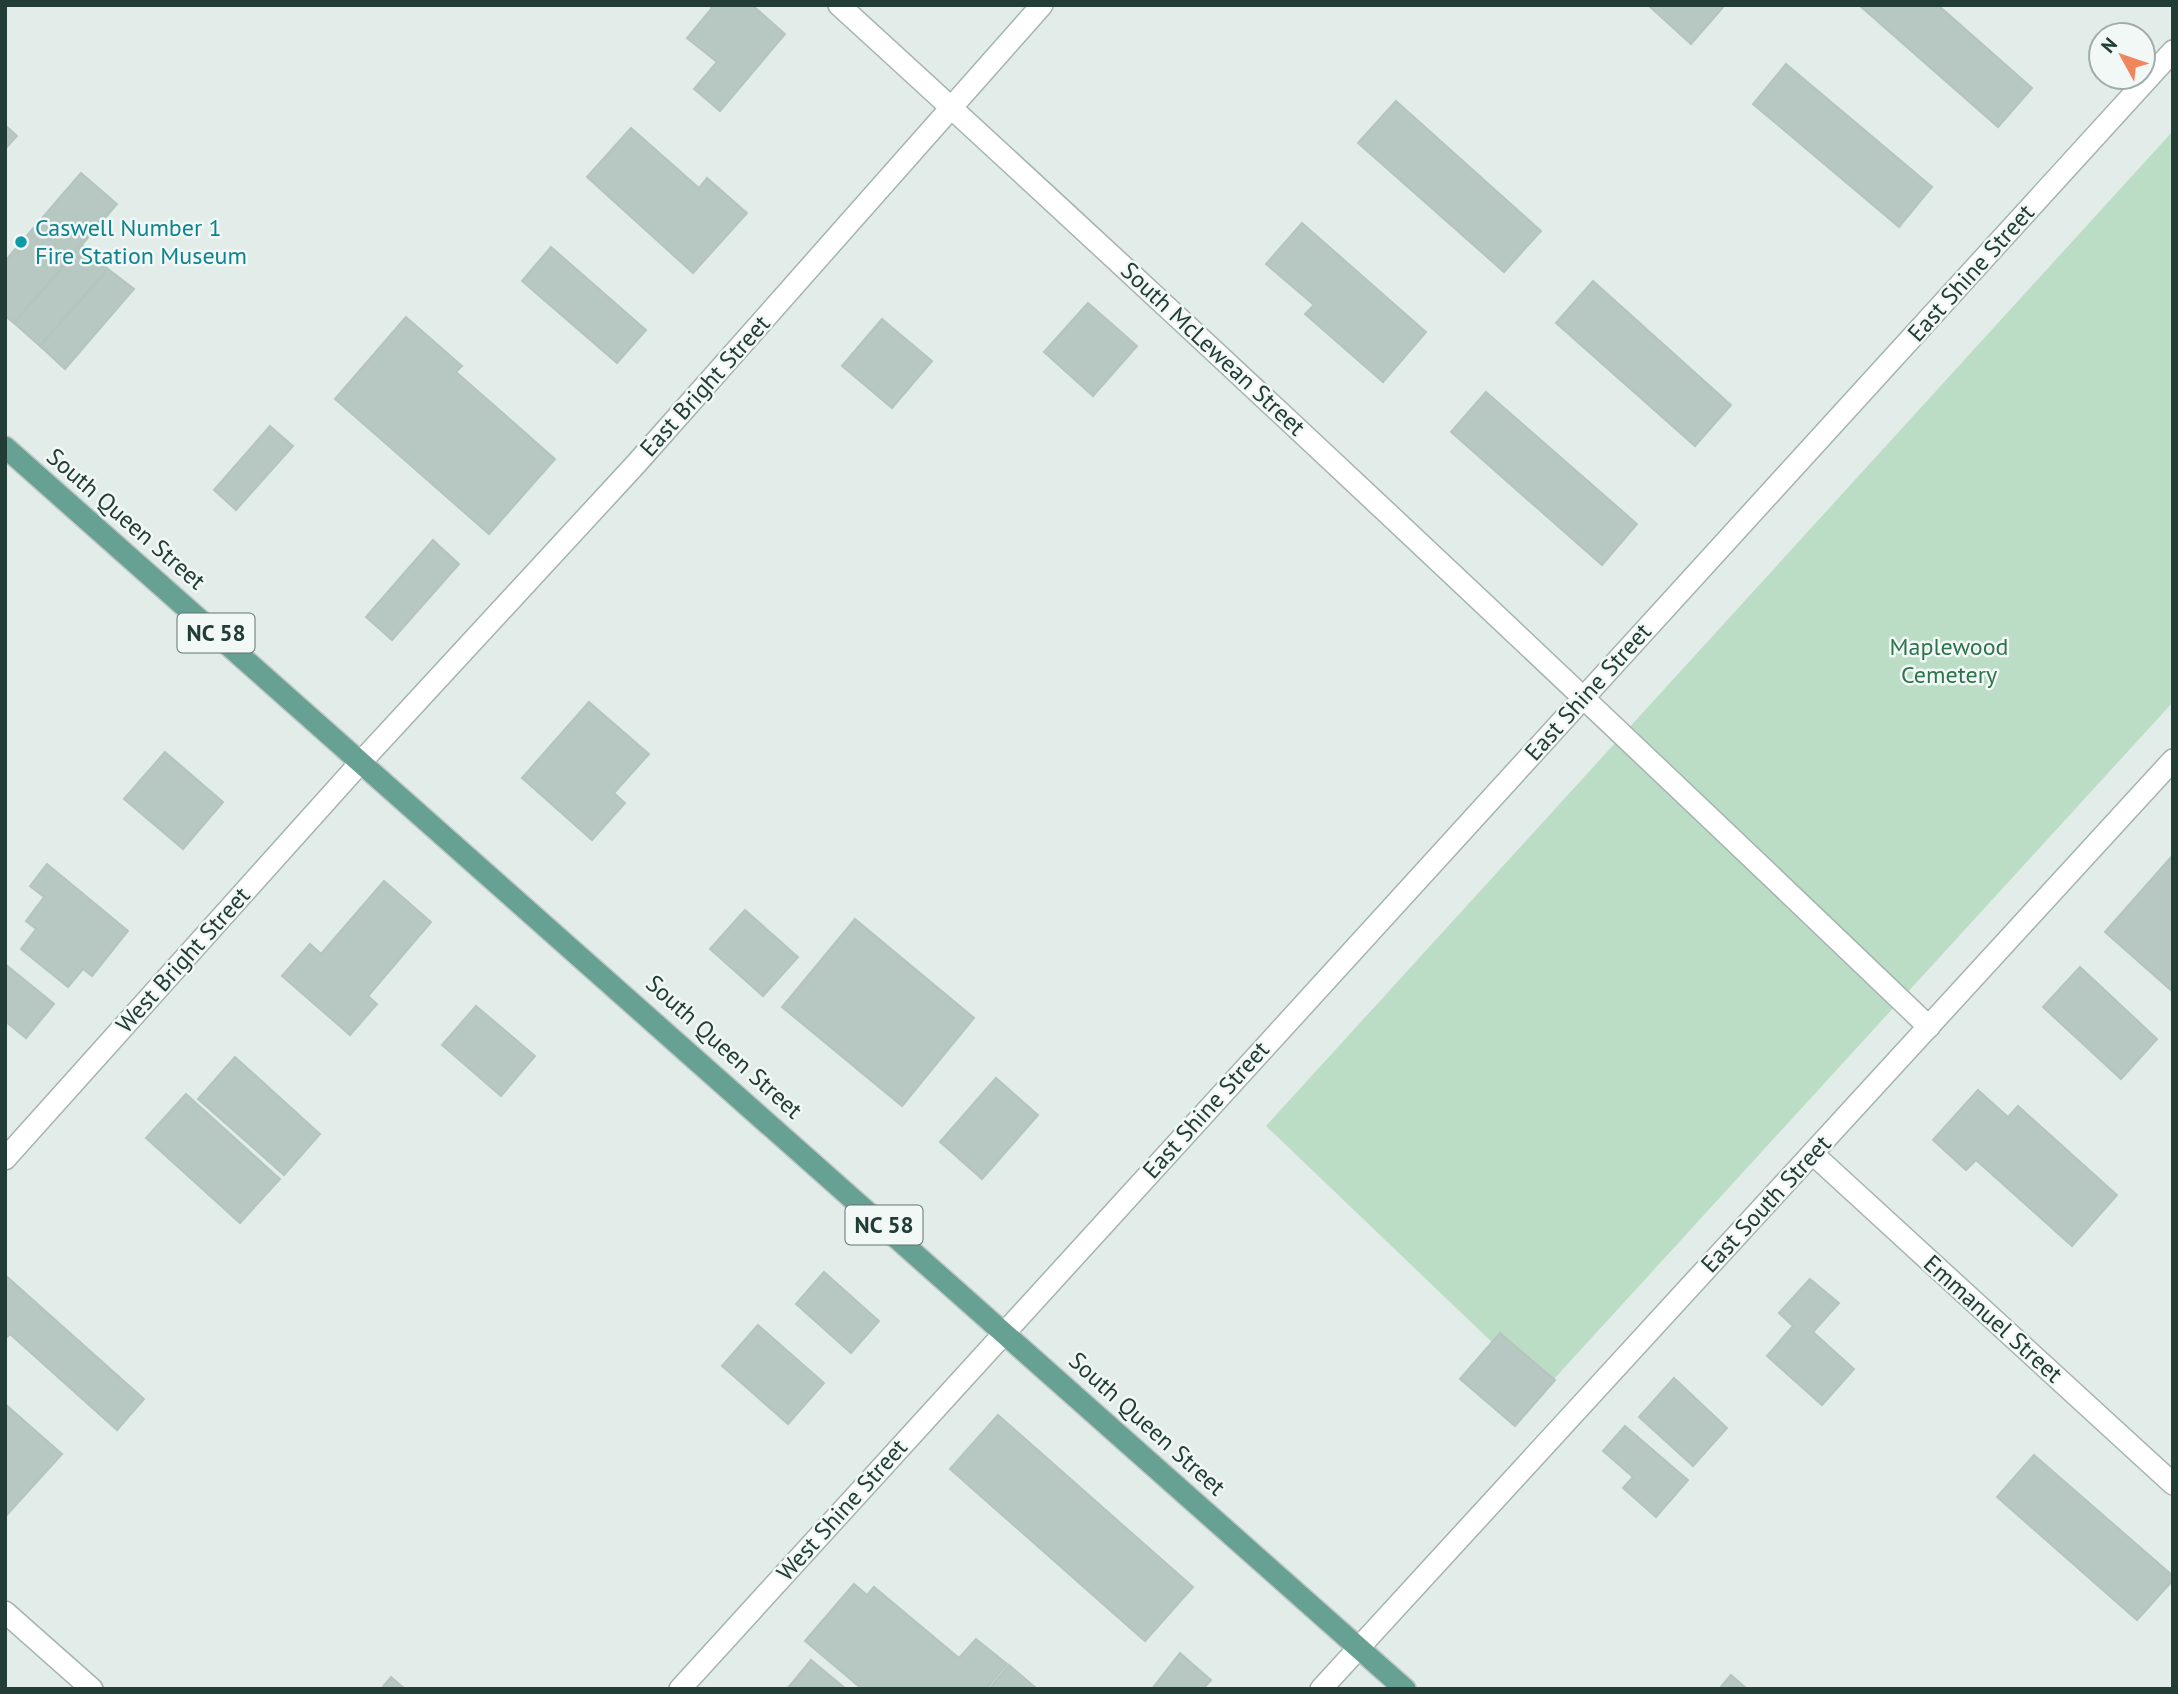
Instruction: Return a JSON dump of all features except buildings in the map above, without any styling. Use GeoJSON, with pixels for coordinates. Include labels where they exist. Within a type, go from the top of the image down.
{"type":"FeatureCollection","features":[{"type":"Feature","properties":{"kind":"main road","name":"South Queen Street"},"geometry":{"type":"LineString","coordinates":[[5,447],[1405,1689]]}},
{"type":"Feature","properties":{"kind":"street","name":"South McLewean Street"},"geometry":{"type":"LineString","coordinates":[[839,5],[1091,234],[1584,696],[1929,1027]]}},
{"type":"Feature","properties":{"kind":"street","name":"East Bright Street"},"geometry":{"type":"LineString","coordinates":[[361,762],[636,464],[1042,5]]}},
{"type":"Feature","properties":{"kind":"street","name":"East Shine Street"},"geometry":{"type":"LineString","coordinates":[[1004,1332],[2173,51]]}},
{"type":"Feature","properties":{"kind":"street","name":"East South Street"},"geometry":{"type":"LineString","coordinates":[[1321,1689],[2173,760]]}},
{"type":"Feature","properties":{"kind":"street","name":"West Bright Street"},"geometry":{"type":"LineString","coordinates":[[5,1159],[361,762]]}},
{"type":"Feature","properties":{"kind":"street","name":"Emmanuel Street"},"geometry":{"type":"LineString","coordinates":[[1812,1154],[2173,1484]]}},
{"type":"Feature","properties":{"kind":"street","name":"West Shine Street"},"geometry":{"type":"LineString","coordinates":[[680,1689],[1004,1332]]}},
{"type":"Feature","properties":{"kind":"street"},"geometry":{"type":"LineString","coordinates":[[5,1612],[92,1689]]}},
{"type":"Feature","properties":{"kind":"green space","name":"Maplewood Cemetery"},"geometry":{"type":"Polygon","coordinates":[[[2173,131],[2173,702],[1543,1391],[1266,1126],[2173,131]]]}},
{"type":"Feature","properties":{"kind":"place","name":"Caswell Number 1 Fire Station Museum"},"geometry":{"type":"Point","coordinates":[21,242]}}]}
